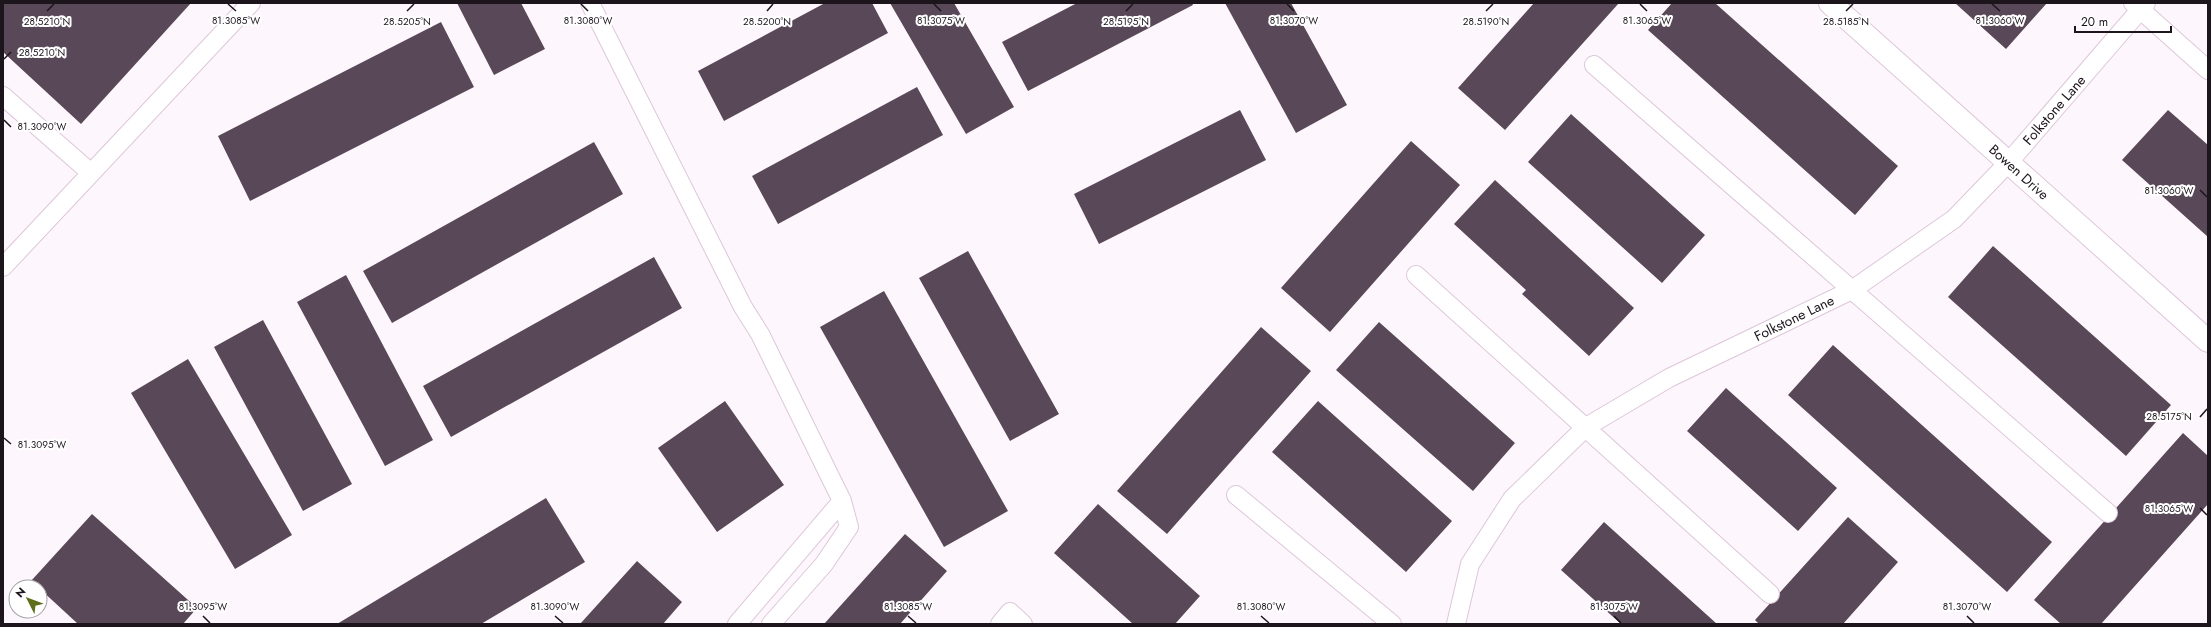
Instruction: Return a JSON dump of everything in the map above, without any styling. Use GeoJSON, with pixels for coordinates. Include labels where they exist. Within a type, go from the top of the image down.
{"type":"FeatureCollection","features":[{"type":"Feature","properties":{"kind":"street","name":"Bowen Drive"},"geometry":{"type":"LineString","coordinates":[[1830,3],[2208,341]]}},
{"type":"Feature","properties":{"kind":"lane"},"geometry":{"type":"LineString","coordinates":[[3,267],[251,3]]}},
{"type":"Feature","properties":{"kind":"lane"},"geometry":{"type":"LineString","coordinates":[[590,3],[744,306],[760,334],[842,501],[849,527],[824,564],[771,624]]}},
{"type":"Feature","properties":{"kind":"lane"},"geometry":{"type":"LineString","coordinates":[[2140,5],[2208,70]]}},
{"type":"Feature","properties":{"kind":"lane","name":"Folkstone Lane"},"geometry":{"type":"LineString","coordinates":[[1456,624],[1470,564],[1512,499],[1586,428],[1669,378],[1852,290],[1954,219],[2008,162],[2140,5]]}},
{"type":"Feature","properties":{"kind":"lane"},"geometry":{"type":"LineString","coordinates":[[1594,66],[2108,513]]}},
{"type":"Feature","properties":{"kind":"lane"},"geometry":{"type":"LineString","coordinates":[[3,96],[91,173]]}},
{"type":"Feature","properties":{"kind":"lane"},"geometry":{"type":"LineString","coordinates":[[1416,275],[1770,594]]}},
{"type":"Feature","properties":{"kind":"lane"},"geometry":{"type":"LineString","coordinates":[[1236,495],[1392,624]]}},
{"type":"Feature","properties":{"kind":"lane"},"geometry":{"type":"LineString","coordinates":[[737,624],[842,501]]}},
{"type":"Feature","properties":{"kind":"lane"},"geometry":{"type":"LineString","coordinates":[[1000,624],[1010,612],[1023,624]]}},
{"type":"Feature","properties":{"kind":"building"},"geometry":{"type":"Polygon","coordinates":[[[3,3],[191,3],[81,124],[3,52],[3,3]]]}},
{"type":"Feature","properties":{"kind":"building"},"geometry":{"type":"Polygon","coordinates":[[[457,3],[521,3],[545,49],[494,75],[457,3]]]}},
{"type":"Feature","properties":{"kind":"building"},"geometry":{"type":"Polygon","coordinates":[[[825,3],[872,3],[888,33],[724,121],[698,71],[825,3]]]}},
{"type":"Feature","properties":{"kind":"building"},"geometry":{"type":"Polygon","coordinates":[[[890,3],[954,3],[1014,107],[966,134],[890,3]]]}},
{"type":"Feature","properties":{"kind":"building"},"geometry":{"type":"Polygon","coordinates":[[[1077,3],[1192,3],[1193,5],[1028,91],[1002,42],[1077,3]]]}},
{"type":"Feature","properties":{"kind":"building"},"geometry":{"type":"Polygon","coordinates":[[[1225,3],[1291,3],[1347,105],[1296,133],[1225,3]]]}},
{"type":"Feature","properties":{"kind":"building"},"geometry":{"type":"Polygon","coordinates":[[[1534,3],[1619,3],[1505,130],[1458,88],[1534,3]]]}},
{"type":"Feature","properties":{"kind":"building"},"geometry":{"type":"Polygon","coordinates":[[[1672,3],[1715,3],[1898,166],[1855,215],[1648,30],[1672,3]]]}},
{"type":"Feature","properties":{"kind":"building"},"geometry":{"type":"Polygon","coordinates":[[[1955,3],[2047,3],[2006,49],[1955,3]]]}},
{"type":"Feature","properties":{"kind":"building"},"geometry":{"type":"Polygon","coordinates":[[[441,22],[474,87],[250,201],[218,136],[441,22]]]}},
{"type":"Feature","properties":{"kind":"building"},"geometry":{"type":"Polygon","coordinates":[[[917,87],[943,135],[778,224],[752,176],[917,87]]]}},
{"type":"Feature","properties":{"kind":"building"},"geometry":{"type":"Polygon","coordinates":[[[1240,110],[1266,160],[1099,244],[1074,194],[1240,110]]]}},
{"type":"Feature","properties":{"kind":"building"},"geometry":{"type":"Polygon","coordinates":[[[2168,110],[2208,145],[2208,237],[2122,160],[2168,110]]]}},
{"type":"Feature","properties":{"kind":"building"},"geometry":{"type":"Polygon","coordinates":[[[1571,114],[1705,235],[1662,283],[1528,162],[1571,114]]]}},
{"type":"Feature","properties":{"kind":"building"},"geometry":{"type":"Polygon","coordinates":[[[1411,141],[1460,185],[1330,332],[1281,288],[1411,141]]]}},
{"type":"Feature","properties":{"kind":"building"},"geometry":{"type":"Polygon","coordinates":[[[594,142],[623,194],[392,323],[363,271],[594,142]]]}},
{"type":"Feature","properties":{"kind":"building"},"geometry":{"type":"Polygon","coordinates":[[[1495,180],[1634,308],[1589,356],[1522,294],[1526,290],[1454,224],[1495,180]]]}},
{"type":"Feature","properties":{"kind":"building"},"geometry":{"type":"Polygon","coordinates":[[[1993,246],[2171,405],[2126,456],[1948,297],[1993,246]]]}},
{"type":"Feature","properties":{"kind":"building"},"geometry":{"type":"Polygon","coordinates":[[[968,251],[1059,414],[1010,441],[919,278],[968,251]]]}},
{"type":"Feature","properties":{"kind":"building"},"geometry":{"type":"Polygon","coordinates":[[[654,257],[682,308],[451,437],[423,386],[654,257]]]}},
{"type":"Feature","properties":{"kind":"building"},"geometry":{"type":"Polygon","coordinates":[[[346,275],[433,440],[385,466],[297,302],[346,275]]]}},
{"type":"Feature","properties":{"kind":"building"},"geometry":{"type":"Polygon","coordinates":[[[884,291],[1008,511],[944,547],[820,327],[884,291]]]}},
{"type":"Feature","properties":{"kind":"building"},"geometry":{"type":"Polygon","coordinates":[[[263,320],[352,484],[303,511],[214,347],[263,320]]]}},
{"type":"Feature","properties":{"kind":"building"},"geometry":{"type":"Polygon","coordinates":[[[1379,322],[1515,443],[1473,491],[1336,370],[1379,322]]]}},
{"type":"Feature","properties":{"kind":"building"},"geometry":{"type":"Polygon","coordinates":[[[1261,327],[1311,371],[1167,534],[1117,491],[1261,327]]]}},
{"type":"Feature","properties":{"kind":"building"},"geometry":{"type":"Polygon","coordinates":[[[1833,345],[2052,542],[2007,592],[1788,395],[1833,345]]]}},
{"type":"Feature","properties":{"kind":"building"},"geometry":{"type":"Polygon","coordinates":[[[188,359],[292,535],[235,569],[131,393],[188,359]]]}},
{"type":"Feature","properties":{"kind":"building"},"geometry":{"type":"Polygon","coordinates":[[[1726,388],[1837,488],[1798,531],[1687,431],[1726,388]]]}},
{"type":"Feature","properties":{"kind":"building"},"geometry":{"type":"Polygon","coordinates":[[[725,401],[784,485],[717,532],[658,448],[725,401]]]}},
{"type":"Feature","properties":{"kind":"building"},"geometry":{"type":"Polygon","coordinates":[[[1318,401],[1452,521],[1406,572],[1272,452],[1318,401]]]}},
{"type":"Feature","properties":{"kind":"building"},"geometry":{"type":"Polygon","coordinates":[[[2183,433],[2208,456],[2208,504],[2101,624],[2061,624],[2034,600],[2183,433]]]}},
{"type":"Feature","properties":{"kind":"building"},"geometry":{"type":"Polygon","coordinates":[[[546,498],[585,562],[481,624],[337,624],[546,498]]]}},
{"type":"Feature","properties":{"kind":"building"},"geometry":{"type":"Polygon","coordinates":[[[1098,504],[1200,596],[1175,624],[1133,624],[1054,553],[1098,504]]]}},
{"type":"Feature","properties":{"kind":"building"},"geometry":{"type":"Polygon","coordinates":[[[92,514],[197,608],[183,624],[78,624],[48,596],[48,579],[33,579],[92,514]]]}},
{"type":"Feature","properties":{"kind":"building"},"geometry":{"type":"Polygon","coordinates":[[[1848,517],[1898,562],[1843,624],[1759,624],[1755,620],[1848,517]]]}},
{"type":"Feature","properties":{"kind":"building"},"geometry":{"type":"Polygon","coordinates":[[[1604,522],[1717,624],[1621,624],[1561,570],[1604,522]]]}},
{"type":"Feature","properties":{"kind":"building"},"geometry":{"type":"Polygon","coordinates":[[[905,534],[947,571],[900,624],[824,624],[905,534]]]}},
{"type":"Feature","properties":{"kind":"building"},"geometry":{"type":"Polygon","coordinates":[[[637,561],[682,602],[663,624],[580,624],[637,561]]]}}]}
